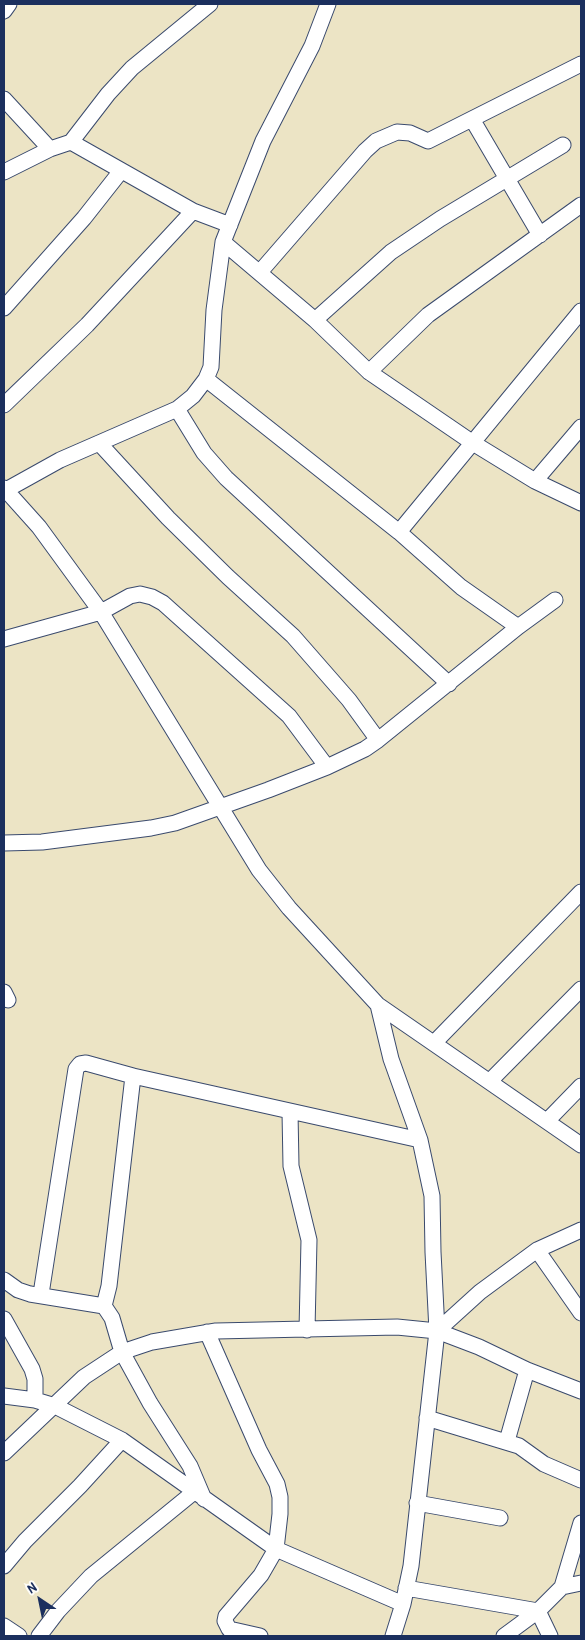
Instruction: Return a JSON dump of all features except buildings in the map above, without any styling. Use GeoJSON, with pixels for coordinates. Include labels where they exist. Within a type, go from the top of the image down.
{"type":"FeatureCollection","features":[{"type":"Feature","properties":{"kind":"street"},"geometry":{"type":"LineString","coordinates":[[4,11],[9,4]]}},
{"type":"Feature","properties":{"kind":"street"},"geometry":{"type":"LineString","coordinates":[[4,172],[50,149],[71,142],[108,94],[132,68],[210,4]]}},
{"type":"Feature","properties":{"kind":"street"},"geometry":{"type":"LineString","coordinates":[[328,4],[312,46],[263,141],[223,242],[214,310],[211,367],[206,379],[193,396],[177,409],[52,464],[5,489],[39,527],[101,612],[259,870],[289,908],[378,1006],[581,1145]]}},
{"type":"Feature","properties":{"kind":"street"},"geometry":{"type":"LineString","coordinates":[[260,272],[365,151],[376,141],[397,132],[410,133],[428,141],[581,64]]}},
{"type":"Feature","properties":{"kind":"street"},"geometry":{"type":"LineString","coordinates":[[4,99],[50,149]]}},
{"type":"Feature","properties":{"kind":"street"},"geometry":{"type":"LineString","coordinates":[[472,119],[540,235]]}},
{"type":"Feature","properties":{"kind":"street"},"geometry":{"type":"LineString","coordinates":[[71,142],[193,211],[230,225]]}},
{"type":"Feature","properties":{"kind":"street"},"geometry":{"type":"LineString","coordinates":[[315,320],[391,252],[440,219],[564,145]]}},
{"type":"Feature","properties":{"kind":"street"},"geometry":{"type":"LineString","coordinates":[[4,308],[84,218],[121,171]]}},
{"type":"Feature","properties":{"kind":"street"},"geometry":{"type":"LineString","coordinates":[[369,372],[428,315],[581,205]]}},
{"type":"Feature","properties":{"kind":"street"},"geometry":{"type":"LineString","coordinates":[[4,405],[87,325],[193,211]]}},
{"type":"Feature","properties":{"kind":"street"},"geometry":{"type":"LineString","coordinates":[[223,242],[315,320],[369,372],[472,443],[535,482],[581,502]]}},
{"type":"Feature","properties":{"kind":"street"},"geometry":{"type":"LineString","coordinates":[[398,532],[581,311]]}},
{"type":"Feature","properties":{"kind":"street"},"geometry":{"type":"LineString","coordinates":[[206,379],[398,532],[461,587],[518,627]]}},
{"type":"Feature","properties":{"kind":"street"},"geometry":{"type":"LineString","coordinates":[[177,409],[204,453],[226,478],[449,684]]}},
{"type":"Feature","properties":{"kind":"street"},"geometry":{"type":"LineString","coordinates":[[535,482],[581,427]]}},
{"type":"Feature","properties":{"kind":"street"},"geometry":{"type":"LineString","coordinates":[[100,444],[228,577],[293,636],[350,700],[378,740]]}},
{"type":"Feature","properties":{"kind":"street"},"geometry":{"type":"LineString","coordinates":[[4,639],[101,612],[130,596],[140,594],[152,597],[163,603],[289,716],[327,767]]}},
{"type":"Feature","properties":{"kind":"street"},"geometry":{"type":"LineString","coordinates":[[4,843],[42,842],[151,828],[175,823],[327,767],[365,749],[378,740],[518,627],[555,600]]}},
{"type":"Feature","properties":{"kind":"street"},"geometry":{"type":"LineString","coordinates":[[434,1043],[581,892]]}},
{"type":"Feature","properties":{"kind":"street"},"geometry":{"type":"LineString","coordinates":[[490,1081],[581,989]]}},
{"type":"Feature","properties":{"kind":"street"},"geometry":{"type":"LineString","coordinates":[[378,1006],[390,1059],[420,1140],[432,1196],[437,1331],[411,1566],[403,1604],[393,1636]]}},
{"type":"Feature","properties":{"kind":"street"},"geometry":{"type":"LineString","coordinates":[[41,1294],[76,1069],[80,1064],[86,1063],[133,1076],[420,1140]]}},
{"type":"Feature","properties":{"kind":"street"},"geometry":{"type":"LineString","coordinates":[[104,1306],[108,1292],[133,1076]]}},
{"type":"Feature","properties":{"kind":"street"},"geometry":{"type":"LineString","coordinates":[[547,1121],[581,1086]]}},
{"type":"Feature","properties":{"kind":"street"},"geometry":{"type":"LineString","coordinates":[[290,1112],[291,1166],[309,1240],[307,1330]]}},
{"type":"Feature","properties":{"kind":"street"},"geometry":{"type":"LineString","coordinates":[[437,1331],[480,1292],[537,1250],[581,1230]]}},
{"type":"Feature","properties":{"kind":"street"},"geometry":{"type":"LineString","coordinates":[[537,1250],[581,1313]]}},
{"type":"Feature","properties":{"kind":"street"},"geometry":{"type":"LineString","coordinates":[[4,1280],[18,1290],[30,1294],[41,1294],[104,1306],[112,1318],[122,1352],[150,1403],[190,1466],[199,1495]]}},
{"type":"Feature","properties":{"kind":"street"},"geometry":{"type":"LineString","coordinates":[[4,1319],[32,1369],[35,1378],[35,1400]]}},
{"type":"Feature","properties":{"kind":"street"},"geometry":{"type":"LineString","coordinates":[[4,1452],[84,1377],[122,1352],[152,1342],[216,1331],[397,1328],[437,1331],[581,1391]]}},
{"type":"Feature","properties":{"kind":"street"},"geometry":{"type":"LineString","coordinates":[[207,1332],[259,1450],[277,1484],[280,1497],[276,1548],[261,1574],[226,1616],[225,1621],[229,1629],[260,1636]]}},
{"type":"Feature","properties":{"kind":"street"},"geometry":{"type":"LineString","coordinates":[[507,1441],[527,1370]]}},
{"type":"Feature","properties":{"kind":"street"},"geometry":{"type":"LineString","coordinates":[[4,1396],[35,1400],[55,1406],[122,1440],[276,1548],[403,1604]]}},
{"type":"Feature","properties":{"kind":"street"},"geometry":{"type":"LineString","coordinates":[[427,1418],[520,1446],[544,1464],[581,1480]]}},
{"type":"Feature","properties":{"kind":"street"},"geometry":{"type":"LineString","coordinates":[[4,1566],[25,1541],[80,1486],[122,1440]]}},
{"type":"Feature","properties":{"kind":"street"},"geometry":{"type":"LineString","coordinates":[[39,1636],[58,1611],[91,1576],[199,1495]]}},
{"type":"Feature","properties":{"kind":"street"},"geometry":{"type":"LineString","coordinates":[[417,1504],[500,1518]]}},
{"type":"Feature","properties":{"kind":"street"},"geometry":{"type":"LineString","coordinates":[[504,1636],[538,1611],[562,1587],[581,1523]]}},
{"type":"Feature","properties":{"kind":"street"},"geometry":{"type":"LineString","coordinates":[[562,1587],[581,1583]]}},
{"type":"Feature","properties":{"kind":"street"},"geometry":{"type":"LineString","coordinates":[[406,1588],[538,1611]]}},
{"type":"Feature","properties":{"kind":"street"},"geometry":{"type":"LineString","coordinates":[[538,1611],[550,1636]]}},
{"type":"Feature","properties":{"kind":"street"},"geometry":{"type":"LineString","coordinates":[[4,1626],[19,1636]]}}]}
